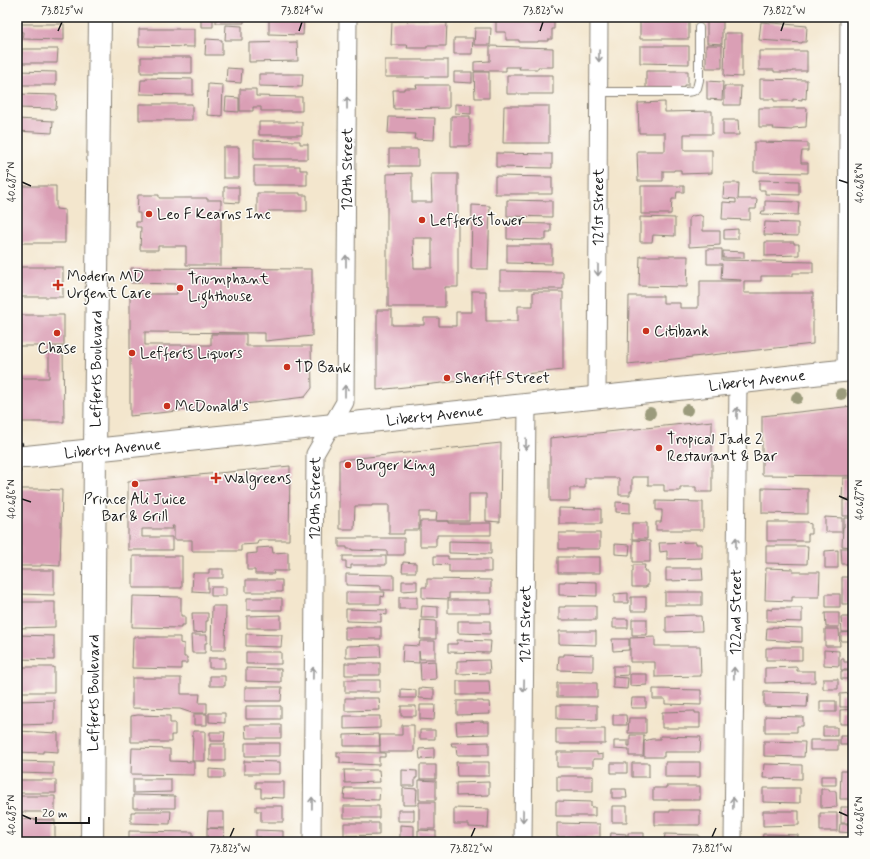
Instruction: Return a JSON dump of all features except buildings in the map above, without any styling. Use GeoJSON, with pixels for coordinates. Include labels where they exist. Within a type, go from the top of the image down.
{"type":"FeatureCollection","features":[{"type":"Feature","properties":{"kind":"street","name":"Lefferts Boulevard"},"geometry":{"type":"LineString","coordinates":[[92,842],[100,17]]}},
{"type":"Feature","properties":{"kind":"street","name":"120th Street"},"geometry":{"type":"LineString","coordinates":[[312,842],[315,454],[345,402],[348,17]]}},
{"type":"Feature","properties":{"kind":"street","name":"121st Street"},"geometry":{"type":"LineString","coordinates":[[597,398],[599,17]]}},
{"type":"Feature","properties":{"kind":"street"},"geometry":{"type":"LineString","coordinates":[[849,17],[849,370]]}},
{"type":"Feature","properties":{"kind":"street","name":"Liberty Avenue"},"geometry":{"type":"LineString","coordinates":[[17,457],[331,426],[849,370]]}},
{"type":"Feature","properties":{"kind":"street","name":"122nd Street"},"geometry":{"type":"LineString","coordinates":[[733,842],[738,383]]}},
{"type":"Feature","properties":{"kind":"street","name":"121st Street"},"geometry":{"type":"LineString","coordinates":[[522,842],[527,405]]}},
{"type":"Feature","properties":{"kind":"lane"},"geometry":{"type":"LineString","coordinates":[[598,92],[656,93],[693,91],[697,88],[699,80],[699,28]]}},
{"type":"Feature","properties":{"kind":"place","name":"Leo F Kearns Inc"},"geometry":{"type":"Point","coordinates":[149,214]}},
{"type":"Feature","properties":{"kind":"place","name":"Lefferts Tower"},"geometry":{"type":"Point","coordinates":[422,220]}},
{"type":"Feature","properties":{"kind":"place","name":"Modern MD Urgent Care"},"geometry":{"type":"Point","coordinates":[58,285]}},
{"type":"Feature","properties":{"kind":"place","name":"Triumphant Lighthouse"},"geometry":{"type":"Point","coordinates":[180,288]}},
{"type":"Feature","properties":{"kind":"place","name":"Citibank"},"geometry":{"type":"Point","coordinates":[646,331]}},
{"type":"Feature","properties":{"kind":"place","name":"Chase"},"geometry":{"type":"Point","coordinates":[57,333]}},
{"type":"Feature","properties":{"kind":"place","name":"Lefferts Liquors"},"geometry":{"type":"Point","coordinates":[132,353]}},
{"type":"Feature","properties":{"kind":"place","name":"TD Bank"},"geometry":{"type":"Point","coordinates":[287,367]}},
{"type":"Feature","properties":{"kind":"place","name":"Sheriff Street"},"geometry":{"type":"Point","coordinates":[447,378]}},
{"type":"Feature","properties":{"kind":"place","name":"McDonald's"},"geometry":{"type":"Point","coordinates":[167,406]}},
{"type":"Feature","properties":{"kind":"place","name":"Tropical Jade 2 Restaurant & Bar"},"geometry":{"type":"Point","coordinates":[659,448]}},
{"type":"Feature","properties":{"kind":"place","name":"Burger King"},"geometry":{"type":"Point","coordinates":[348,465]}},
{"type":"Feature","properties":{"kind":"place","name":"Walgreens"},"geometry":{"type":"Point","coordinates":[216,478]}},
{"type":"Feature","properties":{"kind":"place","name":"Prince Ali Juice Bar & Grill"},"geometry":{"type":"Point","coordinates":[135,484]}}]}
